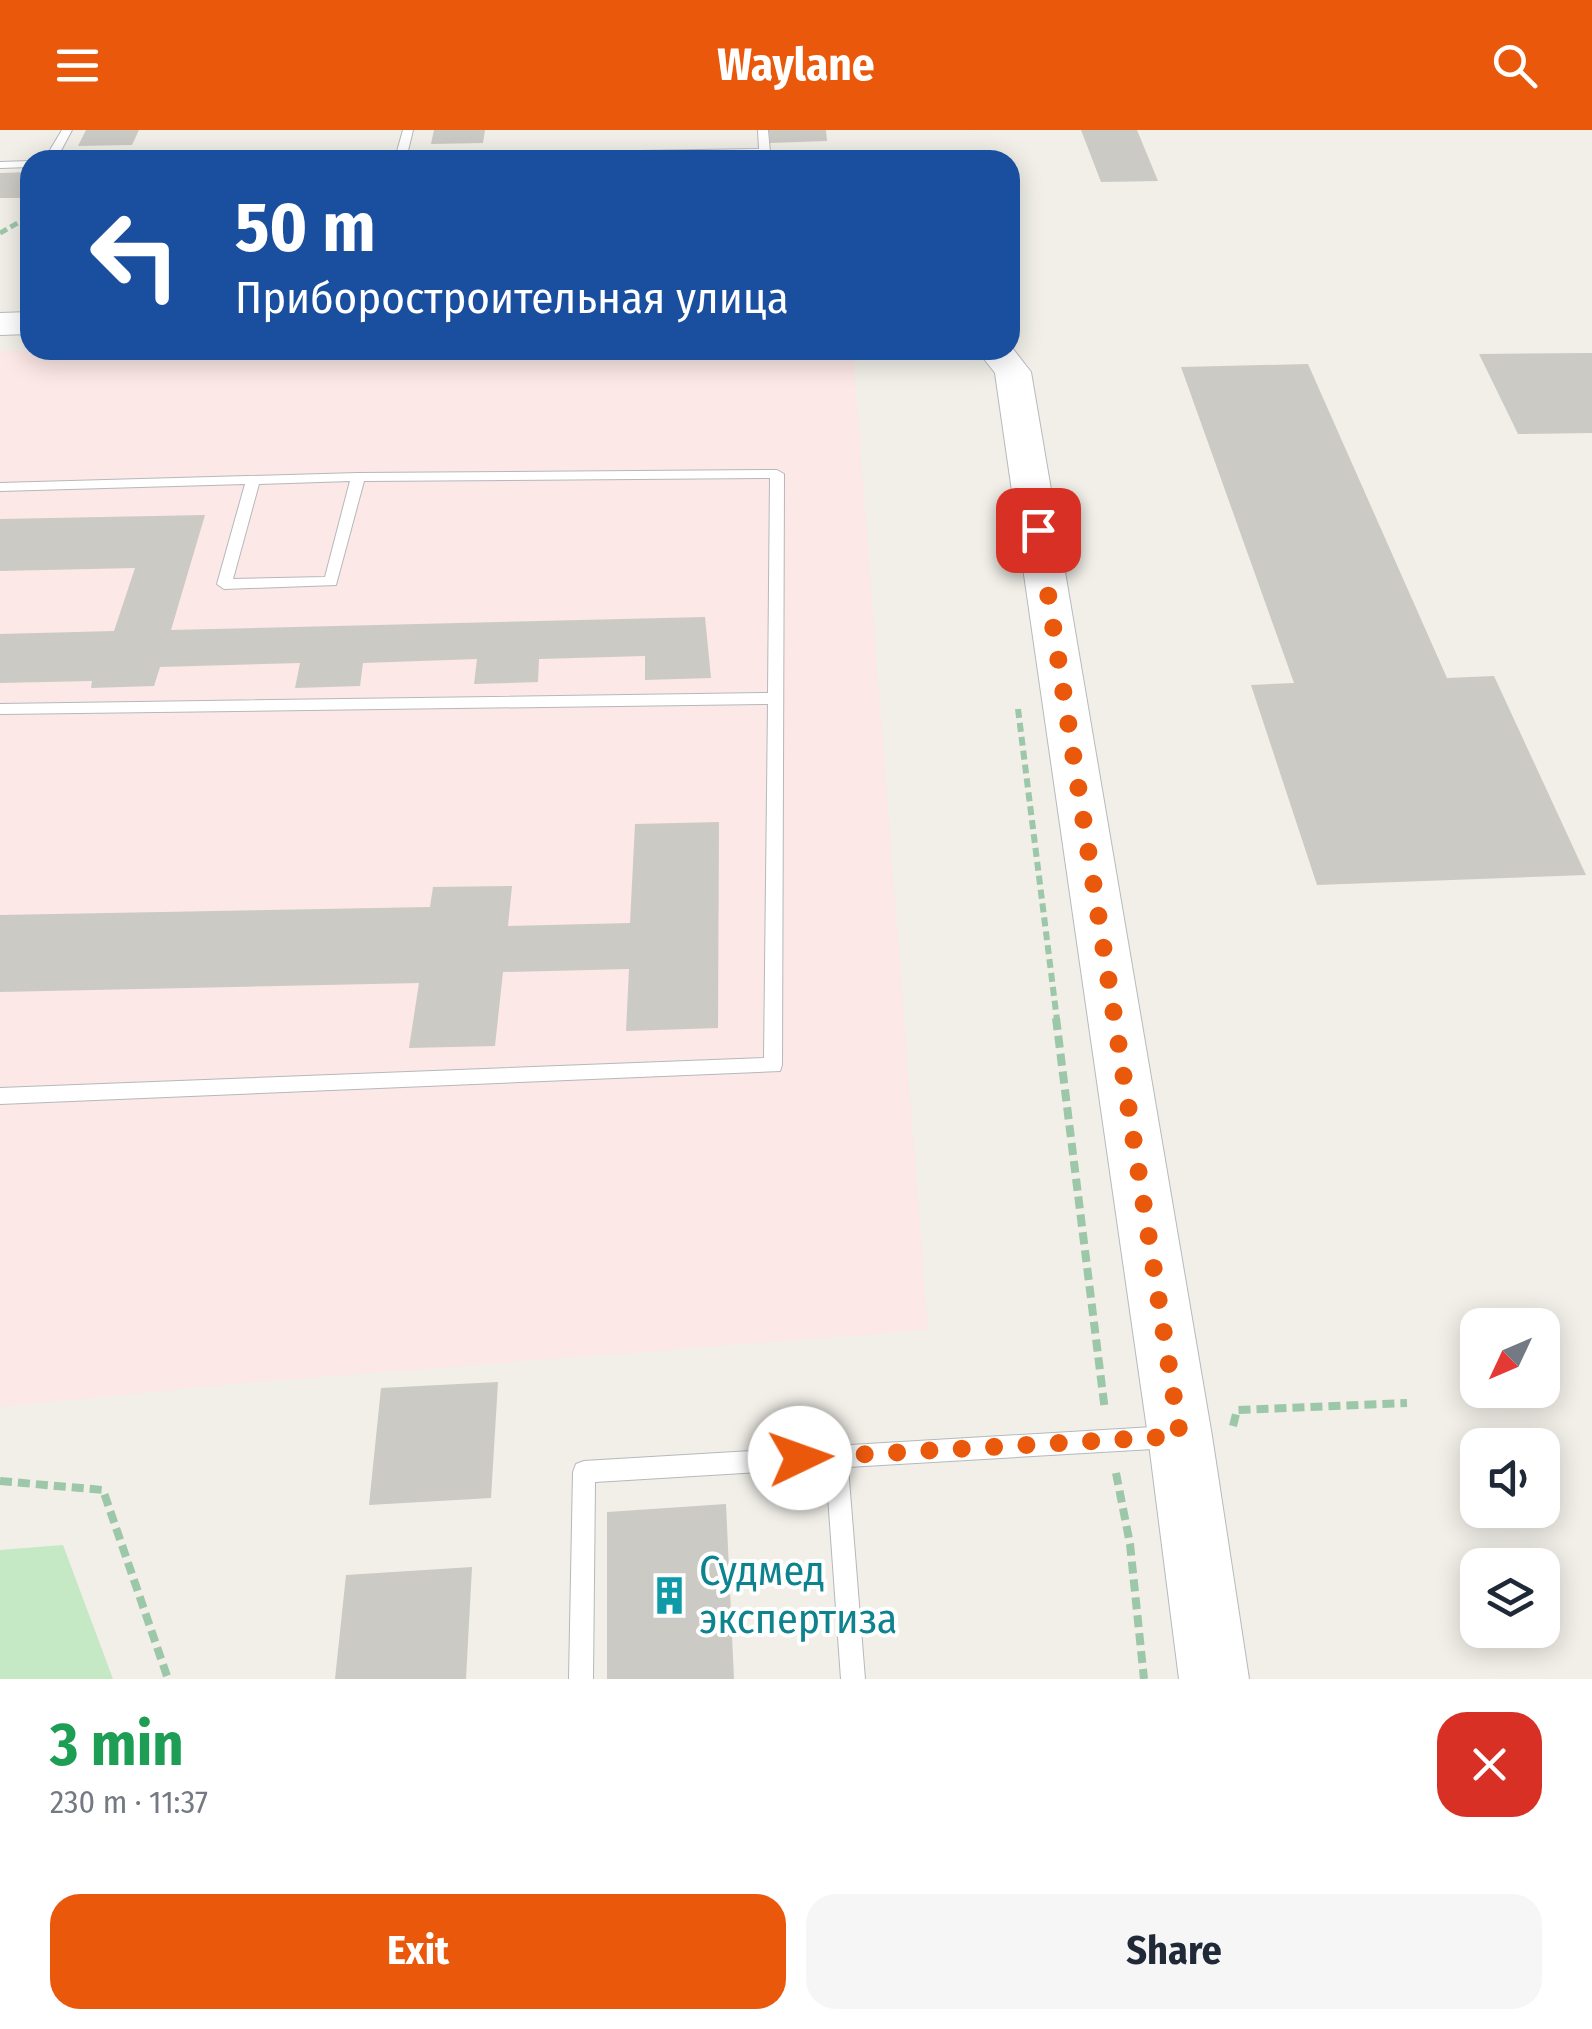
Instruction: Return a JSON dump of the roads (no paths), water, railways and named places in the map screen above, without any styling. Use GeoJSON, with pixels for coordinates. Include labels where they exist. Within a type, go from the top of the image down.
{"type":"FeatureCollection","features":[{"type":"Feature","properties":{"kind":"main road"},"geometry":{"type":"LineString","coordinates":[[1003,360],[1013,372],[1205,1438],[1214,1679]]}},
{"type":"Feature","properties":{"kind":"lane"},"geometry":{"type":"LineString","coordinates":[[0,487],[358,478],[777,474],[773,1065],[0,1096]]}},
{"type":"Feature","properties":{"kind":"lane"},"geometry":{"type":"LineString","coordinates":[[253,480],[224,584],[331,582],[358,478]]}},
{"type":"Feature","properties":{"kind":"lane"},"geometry":{"type":"LineString","coordinates":[[0,709],[775,698]]}},
{"type":"Feature","properties":{"kind":"lane"},"geometry":{"type":"LineString","coordinates":[[581,1679],[584,1472],[1109,1440],[1205,1438]]}},
{"type":"Feature","properties":{"kind":"lane"},"geometry":{"type":"LineString","coordinates":[[836,1456],[854,1679]]}},
{"type":"Feature","properties":{"kind":"place","name":"Судмед экспертиза"},"geometry":{"type":"Point","coordinates":[669,1595]}}]}
